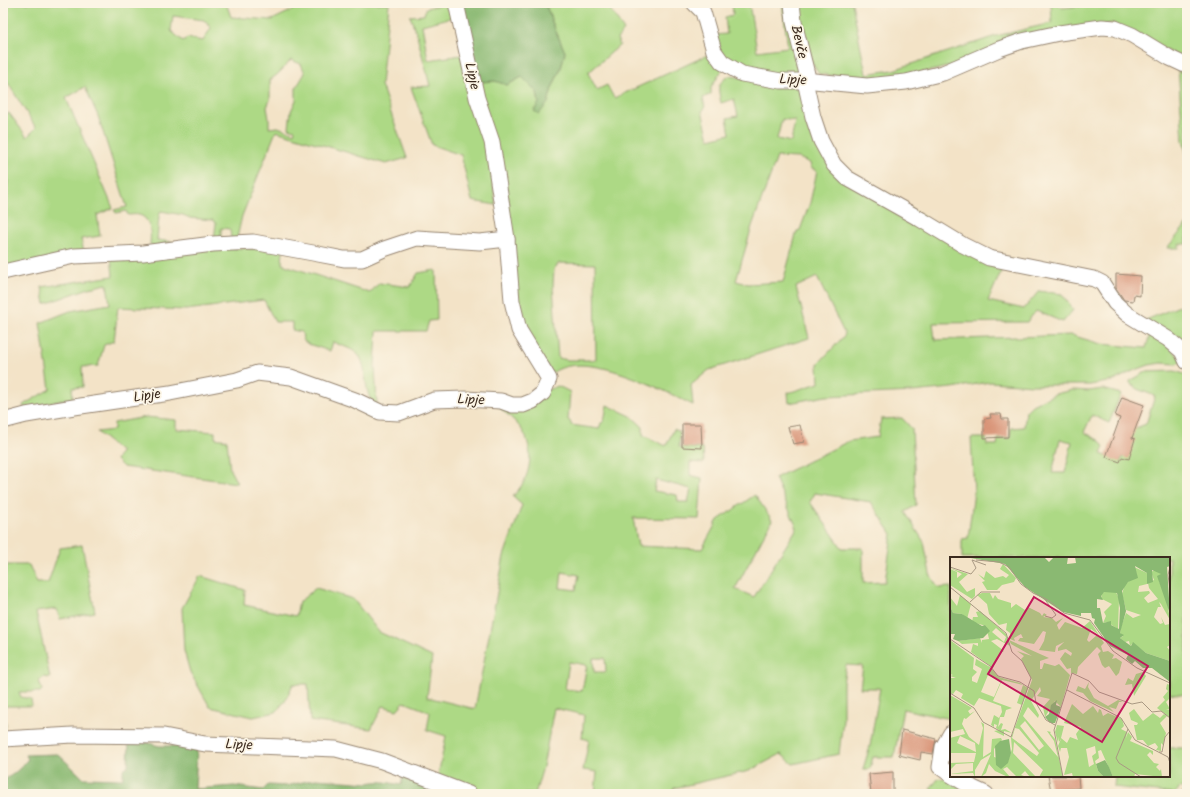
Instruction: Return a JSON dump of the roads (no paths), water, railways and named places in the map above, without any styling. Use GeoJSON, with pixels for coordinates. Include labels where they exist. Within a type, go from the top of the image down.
{"type":"FeatureCollection","features":[{"type":"Feature","properties":{"kind":"street","name":"Lipje"},"geometry":{"type":"LineString","coordinates":[[3,421],[26,415],[162,394],[237,380],[257,373],[291,377],[355,400],[380,412],[399,413],[434,400],[465,399],[501,401],[512,405],[523,405],[533,401],[543,393],[549,379],[519,330],[512,301],[507,239],[492,142],[477,98],[456,3]]}},
{"type":"Feature","properties":{"kind":"street","name":"Lipje"},"geometry":{"type":"LineString","coordinates":[[694,3],[703,12],[714,51],[722,62],[742,74],[780,81],[810,81],[867,86],[906,82],[943,73],[999,49],[1022,41],[1059,33],[1102,27],[1115,28],[1132,35],[1170,58],[1187,66]]}},
{"type":"Feature","properties":{"kind":"street","name":"Bevče"},"geometry":{"type":"LineString","coordinates":[[792,3],[794,22],[810,81],[813,117],[821,141],[834,165],[847,178],[920,219],[963,246],[989,258],[1094,279],[1102,283],[1115,303],[1127,314],[1168,339],[1182,351],[1187,362]]}},
{"type":"Feature","properties":{"kind":"street"},"geometry":{"type":"LineString","coordinates":[[3,272],[74,256],[143,253],[213,244],[253,242],[344,260],[362,259],[384,249],[417,238],[480,242],[507,239]]}},
{"type":"Feature","properties":{"kind":"street","name":"Lipje"},"geometry":{"type":"LineString","coordinates":[[3,739],[73,735],[164,736],[205,744],[336,749],[382,761],[469,794]]}},
{"type":"Feature","properties":{"kind":"street"},"geometry":{"type":"LineString","coordinates":[[950,735],[943,747],[940,767],[950,774]]}},
{"type":"Feature","properties":{"kind":"street"},"geometry":{"type":"LineString","coordinates":[[955,777],[986,794]]}}]}
